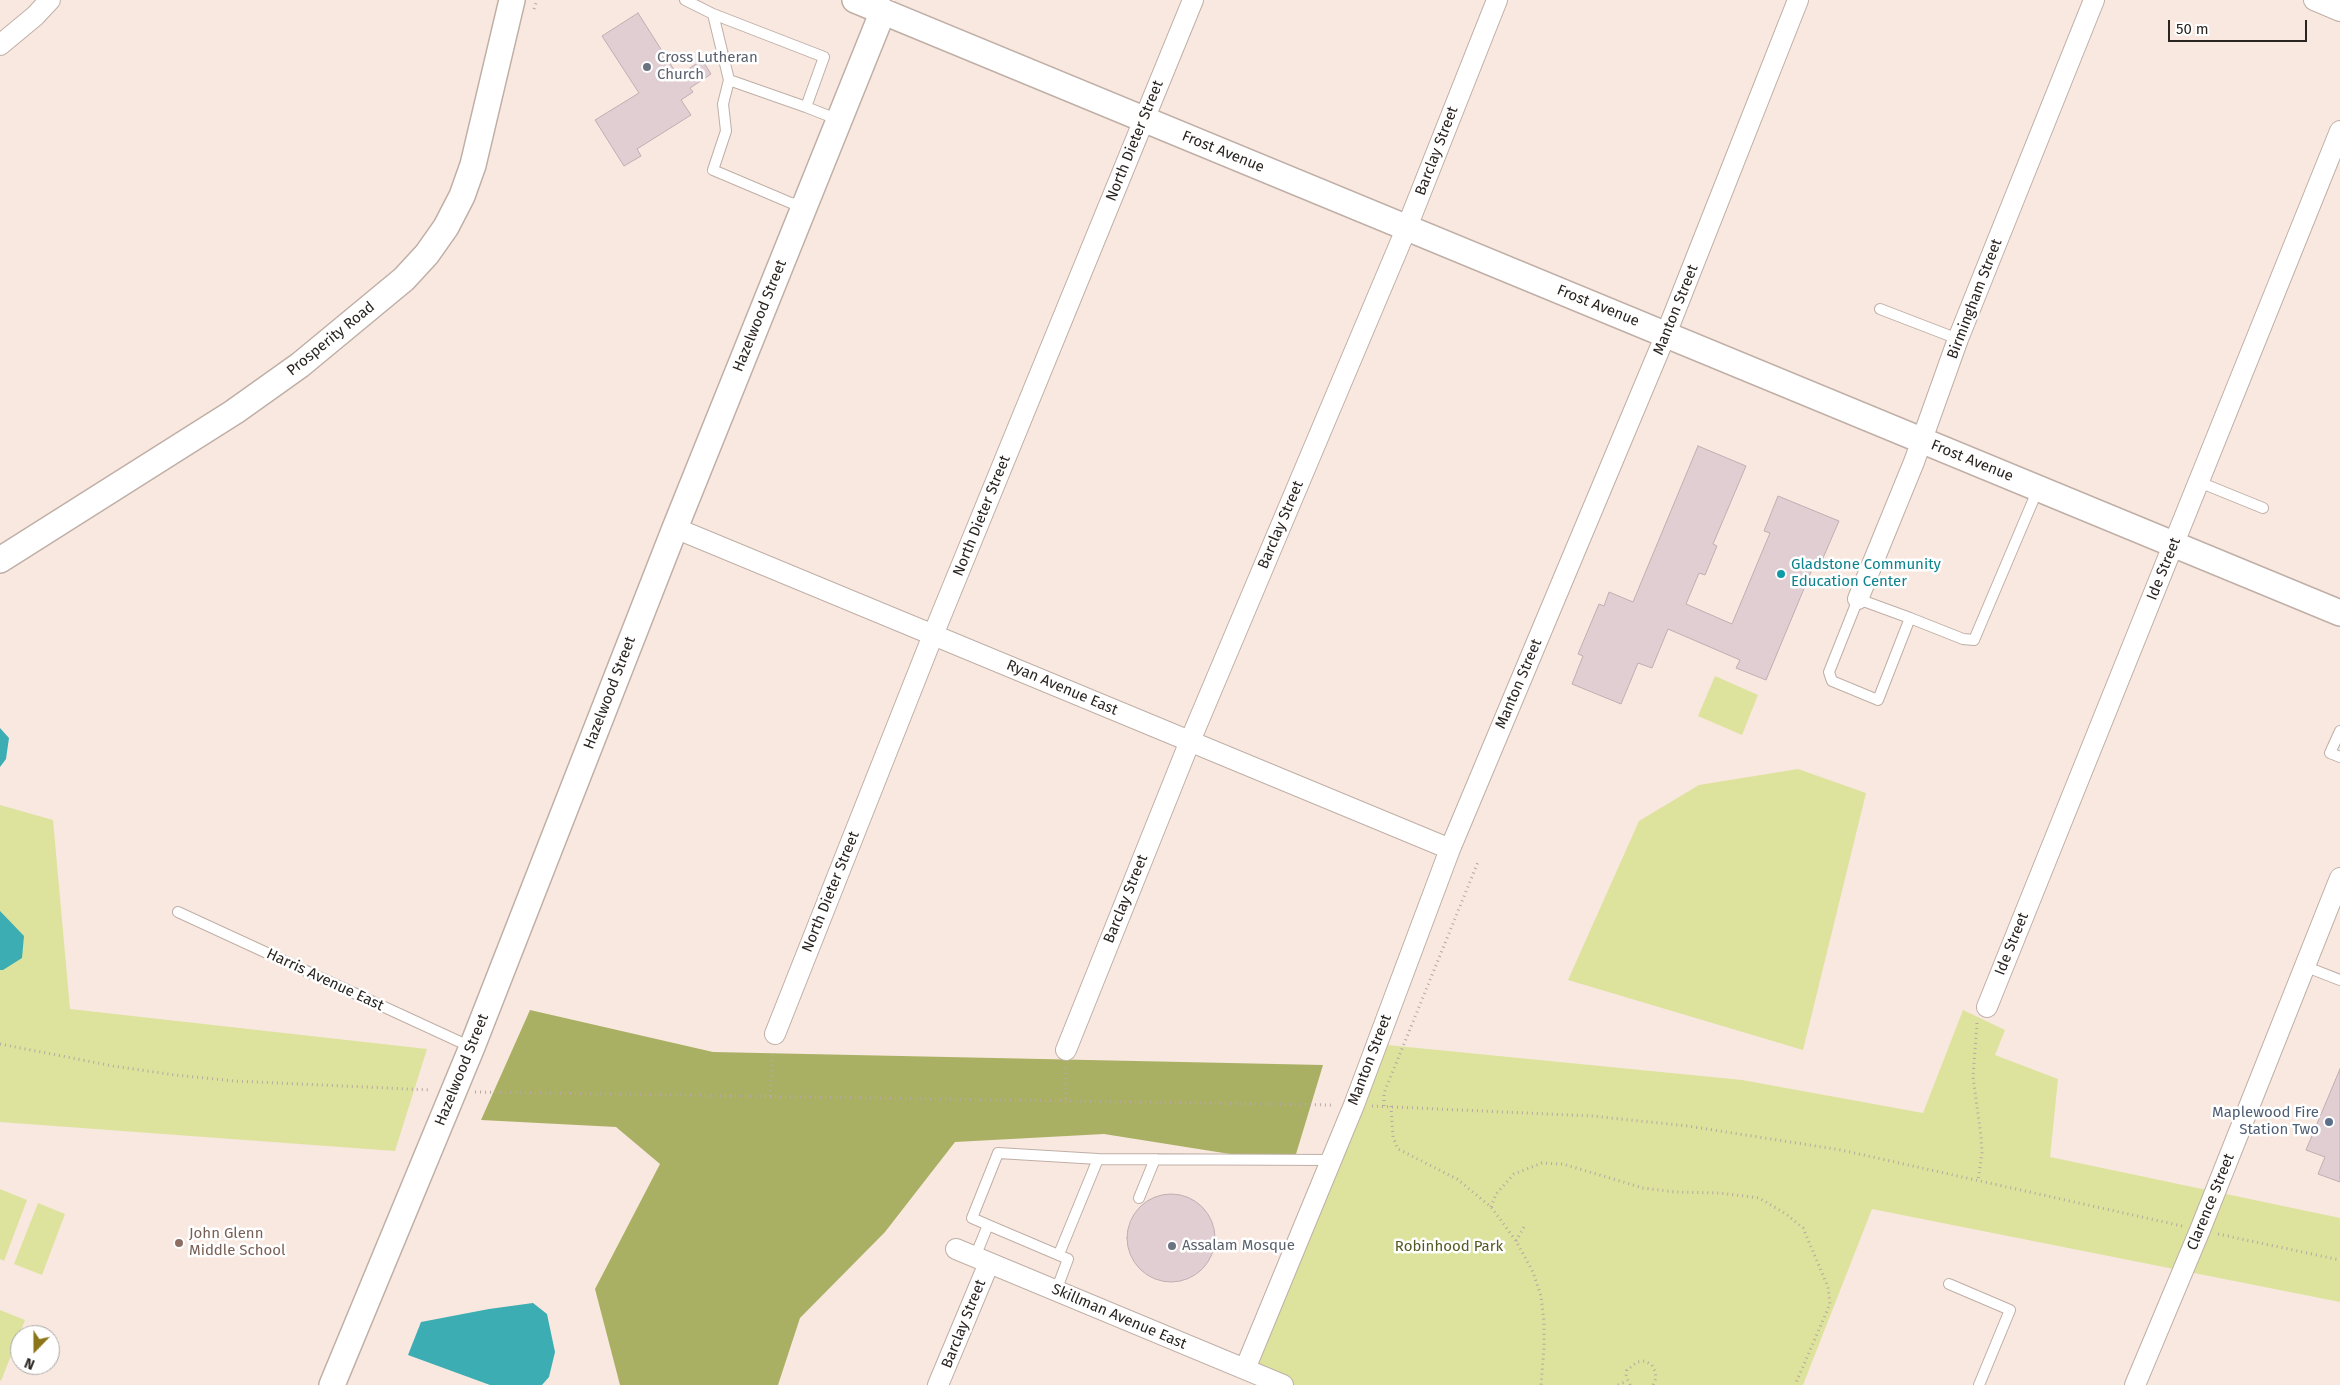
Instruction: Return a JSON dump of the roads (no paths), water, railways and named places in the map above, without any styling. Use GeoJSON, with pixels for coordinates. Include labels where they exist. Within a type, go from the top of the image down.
{"type":"FeatureCollection","features":[{"type":"Feature","properties":{"kind":"street"},"geometry":{"type":"LineString","coordinates":[[0,45],[35,16],[50,0]]}},
{"type":"Feature","properties":{"kind":"street","name":"Prosperity Road"},"geometry":{"type":"LineString","coordinates":[[0,560],[234,412],[300,365],[389,293],[421,260],[446,227],[462,196],[473,165],[512,0]]}},
{"type":"Feature","properties":{"kind":"street","name":"Frost Avenue"},"geometry":{"type":"LineString","coordinates":[[856,0],[885,6],[1144,119],[1921,441],[2340,612]]}},
{"type":"Feature","properties":{"kind":"street","name":"North Dieter Street"},"geometry":{"type":"LineString","coordinates":[[775,1034],[934,635],[1193,0]]}},
{"type":"Feature","properties":{"kind":"street","name":"Barclay Street"},"geometry":{"type":"LineString","coordinates":[[1066,1050],[1190,741],[1407,228],[1497,0]]}},
{"type":"Feature","properties":{"kind":"street","name":"Manton Street"},"geometry":{"type":"LineString","coordinates":[[1245,1369],[1354,1105],[1450,849],[1666,334],[1798,0]]}},
{"type":"Feature","properties":{"kind":"street","name":"Birmingham Street"},"geometry":{"type":"LineString","coordinates":[[1858,599],[1921,441],[1958,339],[2094,0]]}},
{"type":"Feature","properties":{"kind":"street"},"geometry":{"type":"LineString","coordinates":[[2314,0],[2340,10]]}},
{"type":"Feature","properties":{"kind":"street","name":"Hazelwood Street"},"geometry":{"type":"LineString","coordinates":[[332,1385],[454,1092],[675,528],[885,6]]}},
{"type":"Feature","properties":{"kind":"street","name":"Ide Street"},"geometry":{"type":"LineString","coordinates":[[1986,1007],[2340,131]]}},
{"type":"Feature","properties":{"kind":"street","name":"Ryan Avenue East"},"geometry":{"type":"LineString","coordinates":[[675,528],[1450,849]]}},
{"type":"Feature","properties":{"kind":"street","name":"Clarence Street"},"geometry":{"type":"LineString","coordinates":[[2135,1385],[2200,1230],[2340,878]]}},
{"type":"Feature","properties":{"kind":"street","name":"Skillman Avenue East"},"geometry":{"type":"LineString","coordinates":[[956,1249],[1283,1385]]}},
{"type":"Feature","properties":{"kind":"street","name":"Barclay Street"},"geometry":{"type":"LineString","coordinates":[[938,1385],[982,1260]]}},
{"type":"Feature","properties":{"kind":"lane"},"geometry":{"type":"LineString","coordinates":[[685,0],[713,14],[824,56],[806,106]]}},
{"type":"Feature","properties":{"kind":"lane"},"geometry":{"type":"LineString","coordinates":[[713,14],[729,80],[723,104],[726,131],[713,170],[791,203],[805,205]]}},
{"type":"Feature","properties":{"kind":"lane"},"geometry":{"type":"LineString","coordinates":[[729,80],[806,106],[839,120]]}},
{"type":"Feature","properties":{"kind":"lane"},"geometry":{"type":"LineString","coordinates":[[1880,309],[1958,339]]}},
{"type":"Feature","properties":{"kind":"lane"},"geometry":{"type":"LineString","coordinates":[[2199,482],[2263,508]]}},
{"type":"Feature","properties":{"kind":"lane"},"geometry":{"type":"LineString","coordinates":[[1910,618],[1878,700],[1832,681],[1829,672],[1858,599],[1910,618],[1963,639],[1974,640],[2038,488]]}},
{"type":"Feature","properties":{"kind":"lane"},"geometry":{"type":"LineString","coordinates":[[2340,731],[2330,753],[2340,757]]}},
{"type":"Feature","properties":{"kind":"lane","name":"Harris Avenue East"},"geometry":{"type":"LineString","coordinates":[[178,912],[472,1047]]}},
{"type":"Feature","properties":{"kind":"lane"},"geometry":{"type":"LineString","coordinates":[[2304,966],[2340,980]]}},
{"type":"Feature","properties":{"kind":"lane"},"geometry":{"type":"LineString","coordinates":[[1056,1290],[1068,1259],[972,1218],[998,1153],[1098,1159],[1331,1160]]}},
{"type":"Feature","properties":{"kind":"lane"},"geometry":{"type":"LineString","coordinates":[[1058,1254],[1098,1159]]}},
{"type":"Feature","properties":{"kind":"lane"},"geometry":{"type":"LineString","coordinates":[[1139,1198],[1155,1159]]}},
{"type":"Feature","properties":{"kind":"lane"},"geometry":{"type":"LineString","coordinates":[[982,1260],[988,1225]]}},
{"type":"Feature","properties":{"kind":"lane"},"geometry":{"type":"LineString","coordinates":[[1949,1284],[2010,1310],[1978,1385]]}},
{"type":"Feature","properties":{"kind":"water"},"geometry":{"type":"Polygon","coordinates":[[[0,728],[9,738],[6,759],[0,767],[0,728]]]}},
{"type":"Feature","properties":{"kind":"water"},"geometry":{"type":"Polygon","coordinates":[[[0,911],[24,936],[22,958],[3,970],[0,970],[0,911]]]}},
{"type":"Feature","properties":{"kind":"water"},"geometry":{"type":"Polygon","coordinates":[[[533,1303],[547,1314],[555,1352],[549,1377],[542,1385],[490,1385],[408,1355],[421,1322],[533,1303]]]}},
{"type":"Feature","properties":{"kind":"place","name":"Cross Lutheran Church"},"geometry":{"type":"Point","coordinates":[647,67]}},
{"type":"Feature","properties":{"kind":"place","name":"Gladstone Community Education Center"},"geometry":{"type":"Point","coordinates":[1781,574]}},
{"type":"Feature","properties":{"kind":"place","name":"Maplewood Fire Station Two"},"geometry":{"type":"Point","coordinates":[2329,1122]}},
{"type":"Feature","properties":{"kind":"place","name":"John Glenn Middle School"},"geometry":{"type":"Point","coordinates":[179,1243]}},
{"type":"Feature","properties":{"kind":"place","name":"Assalam Mosque"},"geometry":{"type":"Point","coordinates":[1172,1246]}},
{"type":"Feature","properties":{"kind":"park label","name":"Robinhood Park"},"geometry":{"type":"Point","coordinates":[1449,1247]}}]}
